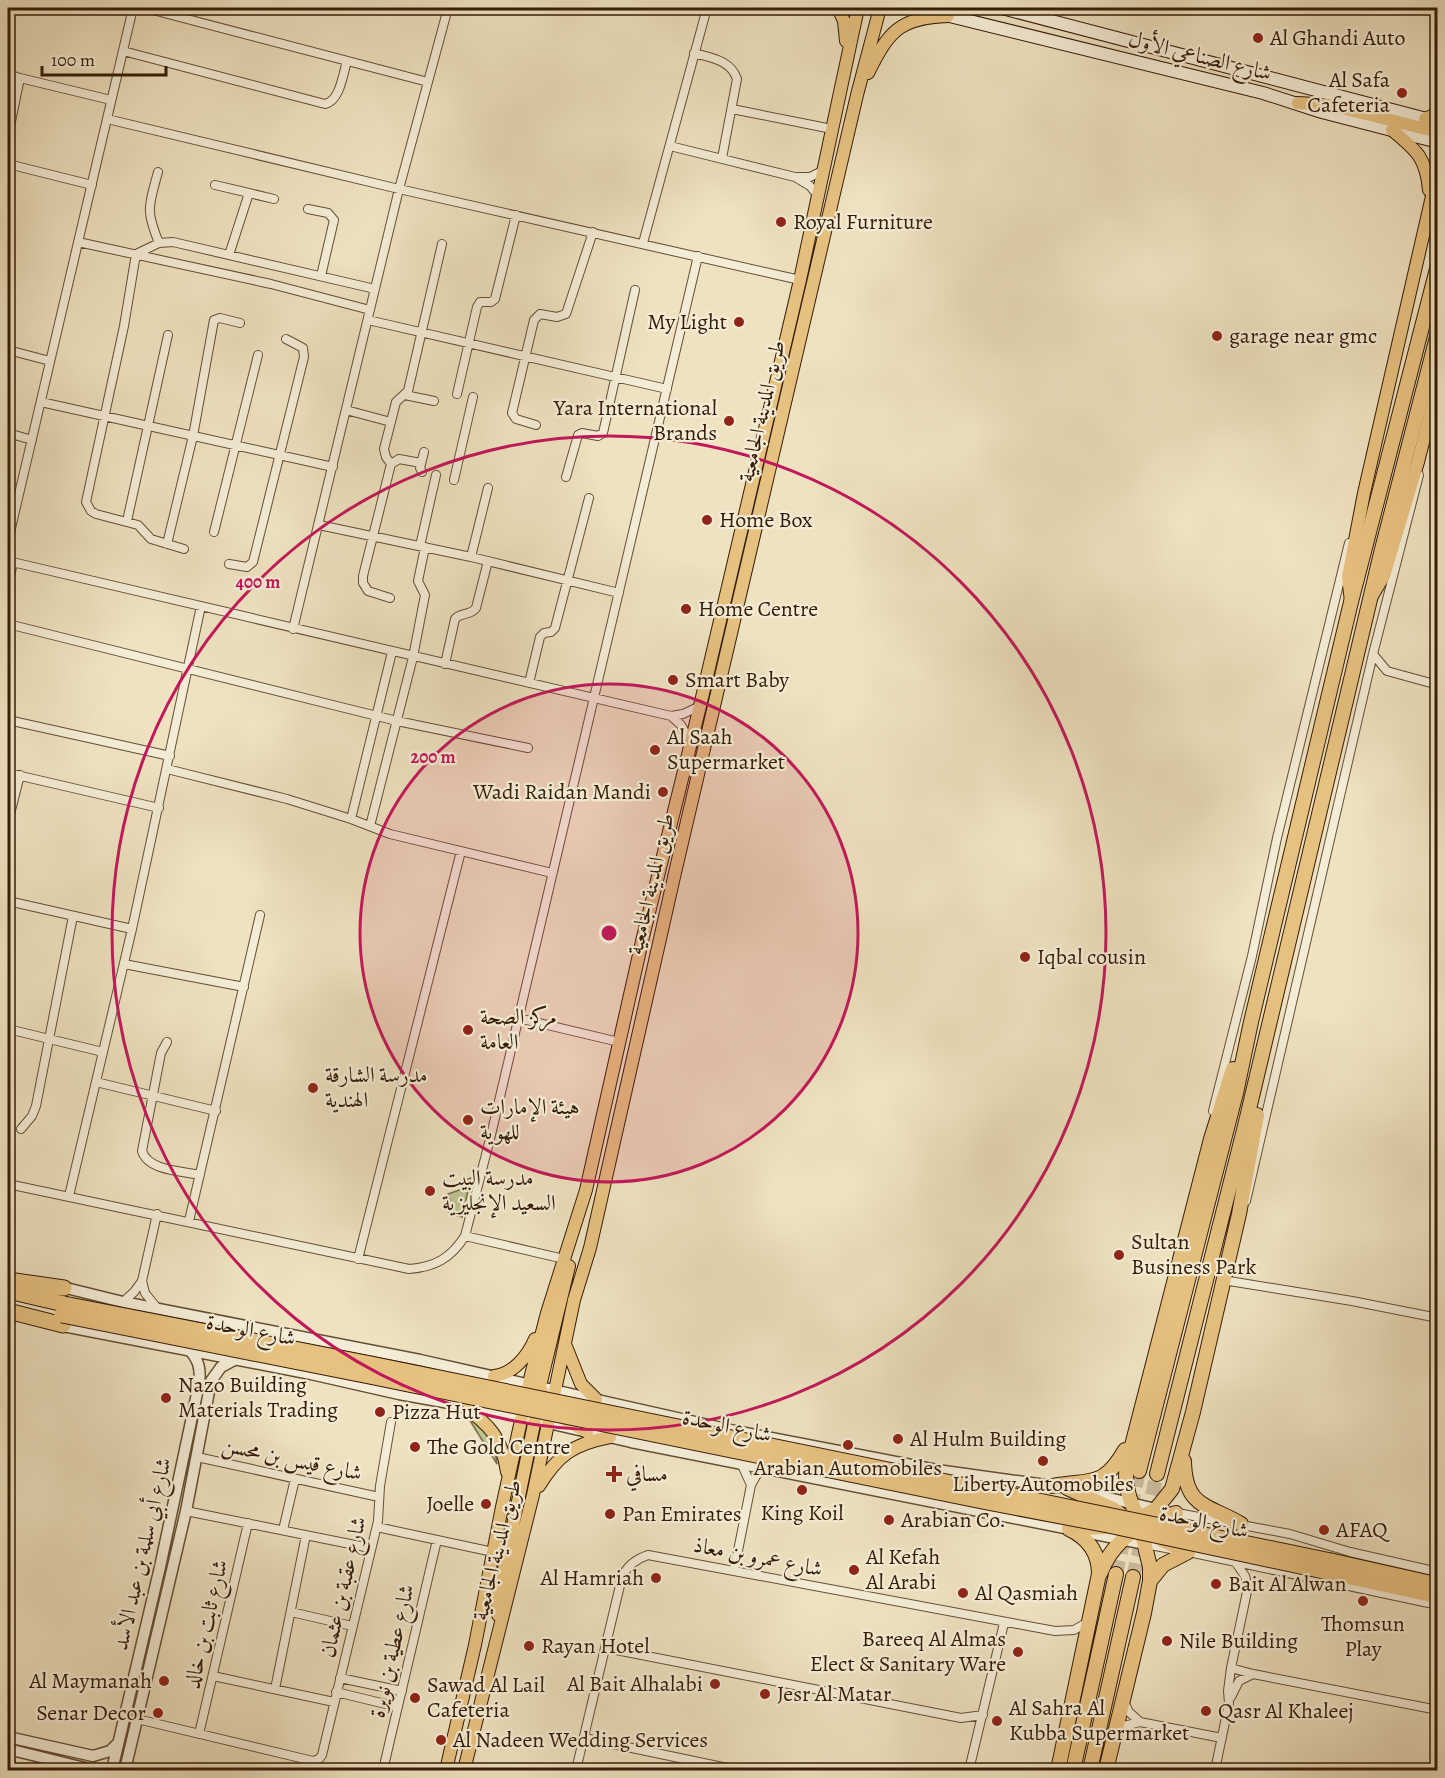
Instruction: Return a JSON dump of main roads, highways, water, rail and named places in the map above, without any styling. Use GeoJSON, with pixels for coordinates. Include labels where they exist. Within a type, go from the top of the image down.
{"type":"FeatureCollection","features":[{"type":"Feature","properties":{"kind":"highway"},"geometry":{"type":"LineString","coordinates":[[1139,1471],[1227,1127],[1351,602],[1437,265]]}},
{"type":"Feature","properties":{"kind":"highway"},"geometry":{"type":"LineString","coordinates":[[1157,1474],[1256,1081],[1371,598],[1437,333]]}},
{"type":"Feature","properties":{"kind":"highway"},"geometry":{"type":"LineString","coordinates":[[1106,1770],[1150,1581],[1147,1550],[1125,1479],[1134,1436],[1216,1121],[1251,1022]]}},
{"type":"Feature","properties":{"kind":"highway"},"geometry":{"type":"LineString","coordinates":[[1098,1579],[1118,1544],[1161,1505],[1172,1489],[1239,1214],[1257,1111],[1256,1081]]}},
{"type":"Feature","properties":{"kind":"highway"},"geometry":{"type":"LineString","coordinates":[[8,1280],[64,1288]]}},
{"type":"Feature","properties":{"kind":"highway","name":"شارع الوحدة"},"geometry":{"type":"LineString","coordinates":[[8,1290],[63,1315]]}},
{"type":"Feature","properties":{"kind":"highway","name":"شارع الوحدة"},"geometry":{"type":"LineString","coordinates":[[8,1302],[982,1502],[1437,1585]]}},
{"type":"Feature","properties":{"kind":"highway"},"geometry":{"type":"LineString","coordinates":[[8,1311],[63,1315]]}},
{"type":"Feature","properties":{"kind":"highway"},"geometry":{"type":"LineString","coordinates":[[1052,1486],[1093,1481],[1107,1475],[1117,1464],[1134,1436]]}},
{"type":"Feature","properties":{"kind":"highway"},"geometry":{"type":"LineString","coordinates":[[1183,1450],[1186,1482],[1194,1497],[1202,1505],[1241,1524]]}},
{"type":"Feature","properties":{"kind":"highway"},"geometry":{"type":"LineString","coordinates":[[1067,1488],[1113,1509],[1188,1552],[1163,1565],[1150,1581]]}},
{"type":"Feature","properties":{"kind":"highway"},"geometry":{"type":"LineString","coordinates":[[1130,1497],[1143,1504],[1161,1505]]}},
{"type":"Feature","properties":{"kind":"highway"},"geometry":{"type":"LineString","coordinates":[[1058,1770],[1091,1621],[1099,1563],[1093,1548],[1083,1537],[1069,1529],[1138,1524],[1176,1513]]}},
{"type":"Feature","properties":{"kind":"highway"},"geometry":{"type":"LineString","coordinates":[[1118,1544],[1147,1550]]}},
{"type":"Feature","properties":{"kind":"highway","name":"شارع الوحدة"},"geometry":{"type":"LineString","coordinates":[[1330,1566],[1437,1596]]}},
{"type":"Feature","properties":{"kind":"highway"},"geometry":{"type":"LineString","coordinates":[[1073,1770],[1116,1574]]}},
{"type":"Feature","properties":{"kind":"highway"},"geometry":{"type":"LineString","coordinates":[[1090,1770],[1132,1577]]}},
{"type":"Feature","properties":{"kind":"main road"},"geometry":{"type":"LineString","coordinates":[[838,8],[846,31],[845,64]]}},
{"type":"Feature","properties":{"kind":"main road","name":"طريق المدينة الجامعية"},"geometry":{"type":"LineString","coordinates":[[446,1770],[475,1645],[522,1416],[535,1385],[547,1313],[586,1190],[800,280],[858,8]]}},
{"type":"Feature","properties":{"kind":"main road","name":"طريق المدينة الجامعية"},"geometry":{"type":"LineString","coordinates":[[464,1770],[533,1495],[574,1300],[590,1248],[676,866],[857,95],[880,8]]}},
{"type":"Feature","properties":{"kind":"main road","name":"شارع الصناعي الأول"},"geometry":{"type":"LineString","coordinates":[[916,8],[1298,103],[1437,142]]}},
{"type":"Feature","properties":{"kind":"main road","name":"شارع الصناعي الأول"},"geometry":{"type":"LineString","coordinates":[[1002,8],[1431,121]]}},
{"type":"Feature","properties":{"kind":"main road"},"geometry":{"type":"LineString","coordinates":[[857,95],[881,46],[893,32],[915,21],[948,16]]}},
{"type":"Feature","properties":{"kind":"main road"},"geometry":{"type":"LineString","coordinates":[[1298,103],[1330,105],[1437,132]]}},
{"type":"Feature","properties":{"kind":"main road"},"geometry":{"type":"LineString","coordinates":[[1431,121],[1437,113]]}},
{"type":"Feature","properties":{"kind":"main road"},"geometry":{"type":"LineString","coordinates":[[1392,130],[1411,145],[1423,160],[1430,197]]}},
{"type":"Feature","properties":{"kind":"main road"},"geometry":{"type":"LineString","coordinates":[[1351,602],[1348,577],[1377,435],[1437,170]]}},
{"type":"Feature","properties":{"kind":"main road"},"geometry":{"type":"LineString","coordinates":[[1371,598],[1384,576],[1418,462],[1437,383]]}},
{"type":"Feature","properties":{"kind":"main road"},"geometry":{"type":"LineString","coordinates":[[500,1625],[498,1598],[535,1419],[535,1385],[569,1269],[571,1238]]}},
{"type":"Feature","properties":{"kind":"main road"},"geometry":{"type":"LineString","coordinates":[[494,1376],[507,1372],[526,1356],[547,1313]]}},
{"type":"Feature","properties":{"kind":"main road"},"geometry":{"type":"LineString","coordinates":[[565,1344],[581,1384],[596,1399]]}},
{"type":"Feature","properties":{"kind":"main road"},"geometry":{"type":"LineString","coordinates":[[535,1385],[550,1417],[587,1432]]}},
{"type":"Feature","properties":{"kind":"main road"},"geometry":{"type":"LineString","coordinates":[[463,1406],[492,1429],[503,1453],[508,1478]]}},
{"type":"Feature","properties":{"kind":"main road"},"geometry":{"type":"LineString","coordinates":[[533,1495],[550,1468],[563,1455],[587,1442],[610,1437]]}},
{"type":"Feature","properties":{"kind":"tunnel"},"geometry":{"type":"LineString","coordinates":[[1131,1507],[1139,1471]]}},
{"type":"Feature","properties":{"kind":"tunnel"},"geometry":{"type":"LineString","coordinates":[[1133,1577],[1157,1474]]}},
{"type":"Feature","properties":{"kind":"tunnel"},"geometry":{"type":"LineString","coordinates":[[1116,1574],[1125,1534]]}},
{"type":"Feature","properties":{"kind":"place","name":"Al Ghandi Auto"},"geometry":{"type":"Point","coordinates":[1258,38]}},
{"type":"Feature","properties":{"kind":"place","name":"Al Safa Cafeteria"},"geometry":{"type":"Point","coordinates":[1402,93]}},
{"type":"Feature","properties":{"kind":"place","name":"Royal Furniture"},"geometry":{"type":"Point","coordinates":[781,222]}},
{"type":"Feature","properties":{"kind":"place","name":"My Light"},"geometry":{"type":"Point","coordinates":[739,322]}},
{"type":"Feature","properties":{"kind":"place","name":"garage near gmc"},"geometry":{"type":"Point","coordinates":[1217,336]}},
{"type":"Feature","properties":{"kind":"place","name":"Yara International Brands"},"geometry":{"type":"Point","coordinates":[729,421]}},
{"type":"Feature","properties":{"kind":"place","name":"Home Box"},"geometry":{"type":"Point","coordinates":[707,520]}},
{"type":"Feature","properties":{"kind":"place","name":"Home Centre"},"geometry":{"type":"Point","coordinates":[686,609]}},
{"type":"Feature","properties":{"kind":"place","name":"Smart Baby"},"geometry":{"type":"Point","coordinates":[673,680]}},
{"type":"Feature","properties":{"kind":"place","name":"Al Saah Supermarket"},"geometry":{"type":"Point","coordinates":[655,750]}},
{"type":"Feature","properties":{"kind":"place","name":"Wadi Raidan Mandi"},"geometry":{"type":"Point","coordinates":[663,792]}},
{"type":"Feature","properties":{"kind":"place","name":"Iqbal cousin"},"geometry":{"type":"Point","coordinates":[1025,957]}},
{"type":"Feature","properties":{"kind":"place","name":"مركز الصحة العامة"},"geometry":{"type":"Point","coordinates":[468,1030]}},
{"type":"Feature","properties":{"kind":"place","name":"مدرسة الشارقة الهندية"},"geometry":{"type":"Point","coordinates":[313,1088]}},
{"type":"Feature","properties":{"kind":"place","name":"هيئة الإمارات للهوية"},"geometry":{"type":"Point","coordinates":[468,1120]}},
{"type":"Feature","properties":{"kind":"place","name":"مدرسة البيت السعيد الإنجليزية"},"geometry":{"type":"Point","coordinates":[430,1191]}},
{"type":"Feature","properties":{"kind":"place","name":"Sultan Business Park"},"geometry":{"type":"Point","coordinates":[1119,1255]}},
{"type":"Feature","properties":{"kind":"place","name":"Nazo Building Materials Trading"},"geometry":{"type":"Point","coordinates":[166,1398]}},
{"type":"Feature","properties":{"kind":"place","name":"Pizza Hut"},"geometry":{"type":"Point","coordinates":[380,1412]}},
{"type":"Feature","properties":{"kind":"place","name":"Al Hulm Building"},"geometry":{"type":"Point","coordinates":[898,1439]}},
{"type":"Feature","properties":{"kind":"place","name":"Arabian Automobiles"},"geometry":{"type":"Point","coordinates":[848,1445]}},
{"type":"Feature","properties":{"kind":"place","name":"The Gold Centre"},"geometry":{"type":"Point","coordinates":[415,1447]}},
{"type":"Feature","properties":{"kind":"place","name":"Liberty Automobiles"},"geometry":{"type":"Point","coordinates":[1043,1461]}},
{"type":"Feature","properties":{"kind":"place","name":"مسافي"},"geometry":{"type":"Point","coordinates":[614,1474]}},
{"type":"Feature","properties":{"kind":"place","name":"King Koil"},"geometry":{"type":"Point","coordinates":[802,1490]}},
{"type":"Feature","properties":{"kind":"place","name":"Joelle"},"geometry":{"type":"Point","coordinates":[486,1504]}},
{"type":"Feature","properties":{"kind":"place","name":"Pan Emirates"},"geometry":{"type":"Point","coordinates":[610,1514]}},
{"type":"Feature","properties":{"kind":"place","name":"Arabian Co."},"geometry":{"type":"Point","coordinates":[889,1520]}},
{"type":"Feature","properties":{"kind":"place","name":"AFAQ"},"geometry":{"type":"Point","coordinates":[1324,1530]}},
{"type":"Feature","properties":{"kind":"place","name":"Al Kefah Al Arabi"},"geometry":{"type":"Point","coordinates":[854,1570]}},
{"type":"Feature","properties":{"kind":"place","name":"Al Hamriah"},"geometry":{"type":"Point","coordinates":[656,1578]}},
{"type":"Feature","properties":{"kind":"place","name":"Bait Al Alwan"},"geometry":{"type":"Point","coordinates":[1216,1584]}},
{"type":"Feature","properties":{"kind":"place","name":"Al Qasmiah"},"geometry":{"type":"Point","coordinates":[963,1593]}},
{"type":"Feature","properties":{"kind":"place","name":"Thomsun Play"},"geometry":{"type":"Point","coordinates":[1363,1601]}},
{"type":"Feature","properties":{"kind":"place","name":"Nile Building"},"geometry":{"type":"Point","coordinates":[1167,1641]}},
{"type":"Feature","properties":{"kind":"place","name":"Rayan Hotel"},"geometry":{"type":"Point","coordinates":[529,1646]}},
{"type":"Feature","properties":{"kind":"place","name":"Bareeq Al Almas Elect & Sanitary Ware"},"geometry":{"type":"Point","coordinates":[1018,1652]}},
{"type":"Feature","properties":{"kind":"place","name":"Al Maymanah"},"geometry":{"type":"Point","coordinates":[164,1681]}},
{"type":"Feature","properties":{"kind":"place","name":"Al Bait Alhalabi"},"geometry":{"type":"Point","coordinates":[715,1684]}},
{"type":"Feature","properties":{"kind":"place","name":"Jesr Al Matar"},"geometry":{"type":"Point","coordinates":[765,1694]}},
{"type":"Feature","properties":{"kind":"place","name":"Sawad Al Lail Cafeteria"},"geometry":{"type":"Point","coordinates":[415,1698]}},
{"type":"Feature","properties":{"kind":"place","name":"Qasr Al Khaleej"},"geometry":{"type":"Point","coordinates":[1206,1711]}},
{"type":"Feature","properties":{"kind":"place","name":"Senar Decor"},"geometry":{"type":"Point","coordinates":[158,1713]}},
{"type":"Feature","properties":{"kind":"place","name":"Al Sahra Al Kubba Supermarket"},"geometry":{"type":"Point","coordinates":[997,1721]}},
{"type":"Feature","properties":{"kind":"place","name":"Al Nadeen Wedding Services"},"geometry":{"type":"Point","coordinates":[441,1740]}}]}
